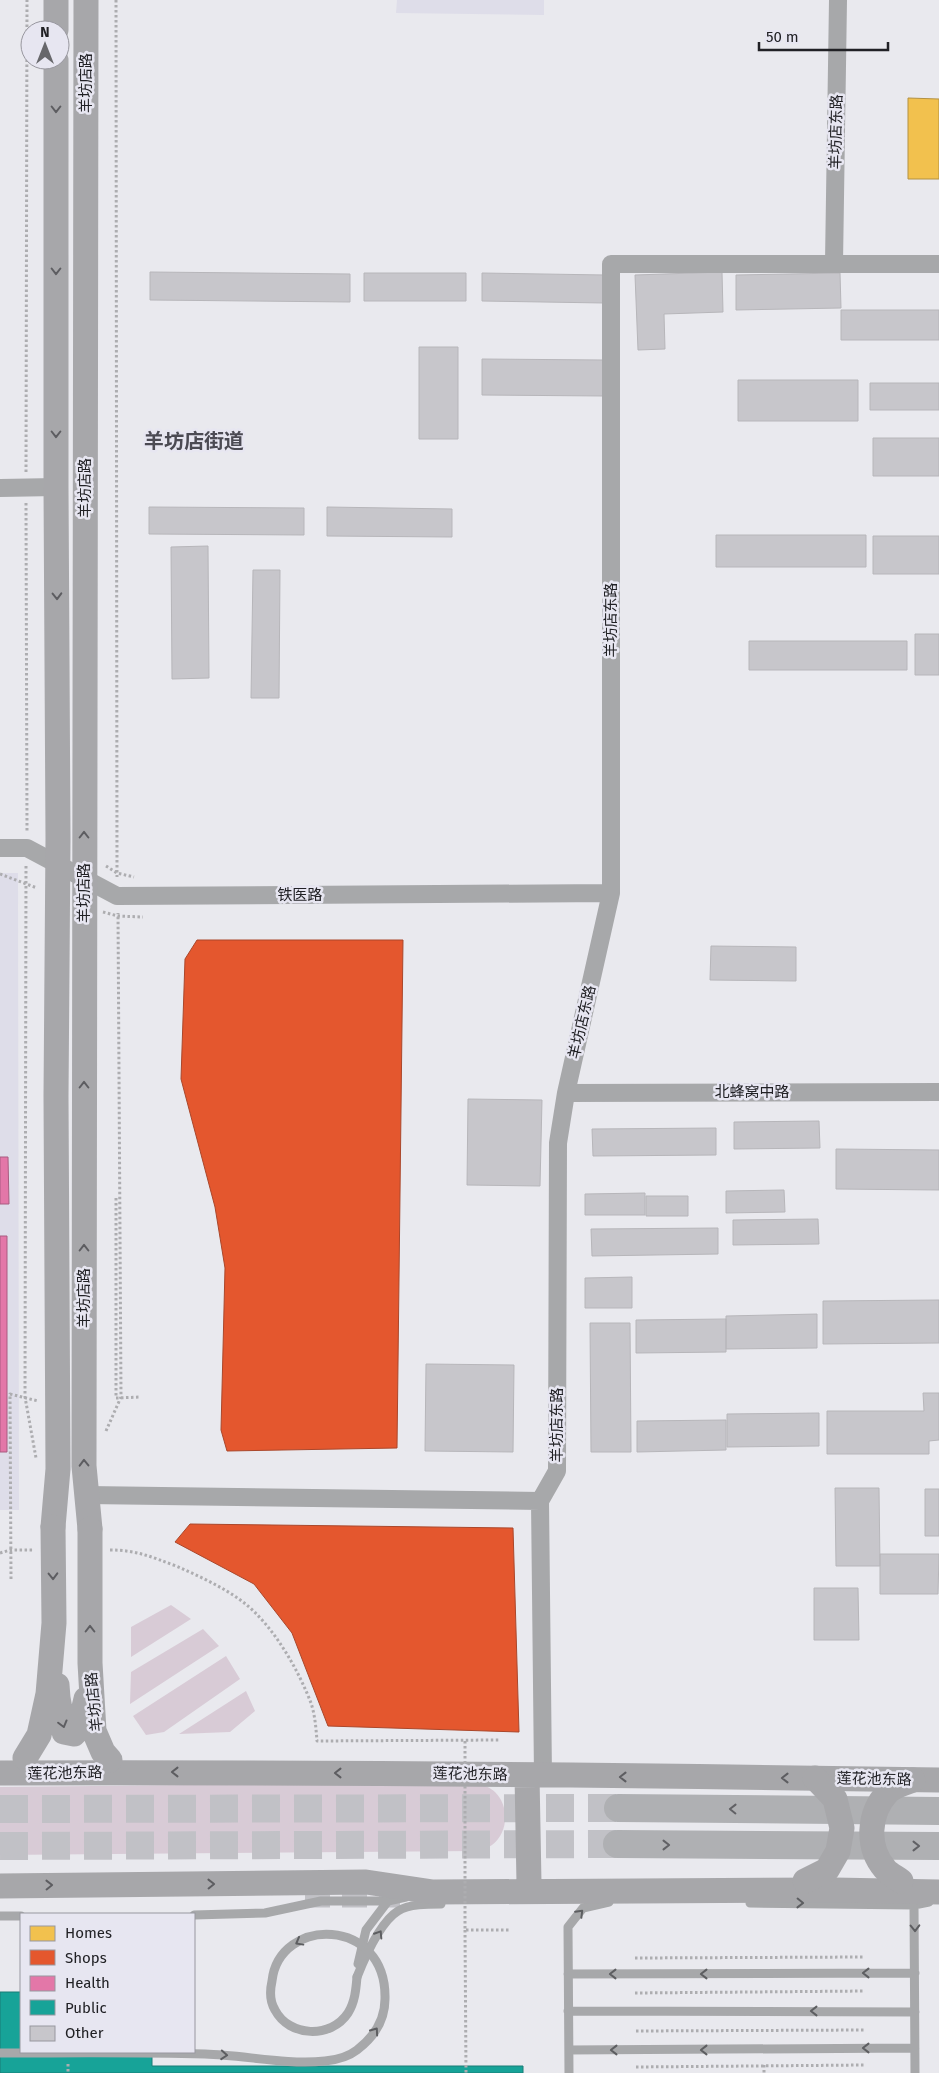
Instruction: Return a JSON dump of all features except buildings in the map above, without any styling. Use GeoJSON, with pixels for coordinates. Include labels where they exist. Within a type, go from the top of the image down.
{"type":"FeatureCollection","features":[{"type":"Feature","properties":{"kind":"highway","name":"莲花池东路"},"geometry":{"type":"LineString","coordinates":[[618,1808],[939,1811]]}},
{"type":"Feature","properties":{"kind":"highway"},"geometry":{"type":"LineString","coordinates":[[617,1844],[939,1846]]}},
{"type":"Feature","properties":{"kind":"main road"},"geometry":{"type":"LineString","coordinates":[[56,0],[56,20]]}},
{"type":"Feature","properties":{"kind":"main road","name":"羊坊店路"},"geometry":{"type":"LineString","coordinates":[[86,0],[84,1466],[95,1539],[90,1663],[94,1731],[103,1752],[119,1766]]}},
{"type":"Feature","properties":{"kind":"main road","name":"羊坊店路"},"geometry":{"type":"LineString","coordinates":[[11,1768],[39,1735],[48,1694],[54,1623],[53,1527],[58,1469],[56,70]]}},
{"type":"Feature","properties":{"kind":"main road"},"geometry":{"type":"LineString","coordinates":[[54,1623],[57,1651],[58,1698],[64,1732],[74,1734],[79,1728],[86,1702],[90,1663]]}},
{"type":"Feature","properties":{"kind":"main road","name":"莲花池东路"},"geometry":{"type":"LineString","coordinates":[[11,1768],[119,1766],[535,1776],[939,1780]]}},
{"type":"Feature","properties":{"kind":"main road"},"geometry":{"type":"LineString","coordinates":[[529,1883],[535,1776]]}},
{"type":"Feature","properties":{"kind":"main road"},"geometry":{"type":"LineString","coordinates":[[805,1881],[827,1870],[838,1851],[842,1828],[835,1799],[815,1778]]}},
{"type":"Feature","properties":{"kind":"main road"},"geometry":{"type":"LineString","coordinates":[[897,1886],[877,1857],[872,1840],[871,1827],[878,1807],[889,1791],[912,1780]]}},
{"type":"Feature","properties":{"kind":"main road"},"geometry":{"type":"LineString","coordinates":[[366,1882],[441,1898],[897,1886],[939,1880]]}},
{"type":"Feature","properties":{"kind":"main road"},"geometry":{"type":"LineString","coordinates":[[0,1886],[366,1882],[805,1881],[897,1886],[939,1892]]}},
{"type":"Feature","properties":{"kind":"street","name":"羊坊店东路"},"geometry":{"type":"LineString","coordinates":[[540,1501],[557,1471],[558,1143],[566,1093],[611,893],[610,264],[834,263],[838,0]]}},
{"type":"Feature","properties":{"kind":"street"},"geometry":{"type":"LineString","coordinates":[[834,263],[939,264]]}},
{"type":"Feature","properties":{"kind":"street"},"geometry":{"type":"LineString","coordinates":[[0,488],[56,487]]}},
{"type":"Feature","properties":{"kind":"street","name":"铁医路"},"geometry":{"type":"LineString","coordinates":[[0,848],[26,848],[117,896],[611,893]]}},
{"type":"Feature","properties":{"kind":"street","name":"北蜂窝中路"},"geometry":{"type":"LineString","coordinates":[[566,1093],[939,1092]]}},
{"type":"Feature","properties":{"kind":"street"},"geometry":{"type":"LineString","coordinates":[[87,1495],[540,1501],[535,1776]]}},
{"type":"Feature","properties":{"kind":"lane"},"geometry":{"type":"LineString","coordinates":[[897,1886],[914,1905],[915,2073]]}},
{"type":"Feature","properties":{"kind":"lane"},"geometry":{"type":"LineString","coordinates":[[195,1915],[266,1913],[321,1901],[388,1901],[441,1898]]}},
{"type":"Feature","properties":{"kind":"lane"},"geometry":{"type":"LineString","coordinates":[[357,1977],[366,1953],[398,1910],[441,1898]]}},
{"type":"Feature","properties":{"kind":"lane"},"geometry":{"type":"LineString","coordinates":[[736,1903],[914,1905],[939,1899]]}},
{"type":"Feature","properties":{"kind":"lane"},"geometry":{"type":"LineString","coordinates":[[0,2053],[206,2054],[293,2061],[333,2060],[356,2051],[366,2042],[381,2022],[385,2004],[385,1982],[375,1957],[353,1940],[330,1934],[319,1934],[306,1938],[286,1950],[274,1971],[271,1991],[275,2011],[286,2024],[306,2032],[319,2032],[339,2023],[348,2014],[352,2005],[356,1991],[360,1952],[366,1930],[388,1901]]}},
{"type":"Feature","properties":{"kind":"lane"},"geometry":{"type":"LineString","coordinates":[[569,2073],[568,1927],[583,1908],[604,1902],[623,1902]]}},
{"type":"Feature","properties":{"kind":"lane"},"geometry":{"type":"LineString","coordinates":[[0,1916],[20,1916]]}},
{"type":"Feature","properties":{"kind":"lane"},"geometry":{"type":"LineString","coordinates":[[568,1974],[915,1973]]}},
{"type":"Feature","properties":{"kind":"lane"},"geometry":{"type":"LineString","coordinates":[[568,2011],[915,2012]]}},
{"type":"Feature","properties":{"kind":"lane"},"geometry":{"type":"LineString","coordinates":[[569,2050],[915,2048]]}},
{"type":"Feature","properties":{"kind":"path"},"geometry":{"type":"LineString","coordinates":[[27,0],[25,1397],[37,1463]]}},
{"type":"Feature","properties":{"kind":"path"},"geometry":{"type":"LineString","coordinates":[[105,1433],[121,1397],[117,896],[116,0]]}},
{"type":"Feature","properties":{"kind":"path"},"geometry":{"type":"LineString","coordinates":[[116,1198],[116,1398],[141,1397]]}},
{"type":"Feature","properties":{"kind":"path"},"geometry":{"type":"LineString","coordinates":[[11,1579],[10,1394],[25,1397]]}},
{"type":"Feature","properties":{"kind":"path"},"geometry":{"type":"LineString","coordinates":[[95,1539],[143,1553],[200,1576],[244,1603],[269,1629],[288,1656],[311,1704],[317,1741],[500,1740]]}},
{"type":"Feature","properties":{"kind":"path"},"geometry":{"type":"LineString","coordinates":[[0,1552],[10,1550],[42,1550]]}},
{"type":"Feature","properties":{"kind":"path"},"geometry":{"type":"LineString","coordinates":[[465,1741],[466,2073]]}},
{"type":"Feature","properties":{"kind":"path"},"geometry":{"type":"LineString","coordinates":[[465,1930],[508,1930]]}},
{"type":"Feature","properties":{"kind":"path"},"geometry":{"type":"LineString","coordinates":[[635,1958],[866,1957]]}},
{"type":"Feature","properties":{"kind":"path"},"geometry":{"type":"LineString","coordinates":[[635,1993],[866,1991]]}},
{"type":"Feature","properties":{"kind":"path"},"geometry":{"type":"LineString","coordinates":[[636,2031],[865,2030]]}},
{"type":"Feature","properties":{"kind":"path"},"geometry":{"type":"LineString","coordinates":[[636,2067],[865,2065]]}},
{"type":"Feature","properties":{"kind":"shaded area"},"geometry":{"type":"Polygon","coordinates":[[[397,0],[544,0],[544,15],[396,13],[397,0]]]}},
{"type":"Feature","properties":{"kind":"shaded area"},"geometry":{"type":"Polygon","coordinates":[[[0,873],[18,873],[19,1510],[0,1510],[0,873]]]}},
{"type":"Feature","properties":{"kind":"shaded area"},"geometry":{"type":"Polygon","coordinates":[[[171,1605],[191,1619],[131,1657],[131,1627],[171,1605]]]}},
{"type":"Feature","properties":{"kind":"shaded area"},"geometry":{"type":"Polygon","coordinates":[[[203,1629],[219,1646],[130,1704],[131,1672],[203,1629]]]}},
{"type":"Feature","properties":{"kind":"shaded area"},"geometry":{"type":"Polygon","coordinates":[[[226,1656],[240,1679],[164,1732],[146,1735],[133,1716],[226,1656]]]}},
{"type":"Feature","properties":{"kind":"shaded area"},"geometry":{"type":"Polygon","coordinates":[[[246,1691],[255,1711],[230,1732],[179,1734],[246,1691]]]}},
{"type":"Feature","properties":{"kind":"shaded area"},"geometry":{"type":"Polygon","coordinates":[[[478,1782],[493,1791],[500,1798],[505,1812],[505,1820],[504,1827],[497,1840],[489,1847],[477,1851],[0,1855],[0,1787],[478,1782]]]}},
{"type":"Feature","properties":{"kind":"tunnel"},"geometry":{"type":"LineString","coordinates":[[0,1809],[618,1808]]}},
{"type":"Feature","properties":{"kind":"tunnel"},"geometry":{"type":"LineString","coordinates":[[0,1846],[617,1844]]}},
{"type":"Feature","properties":{"kind":"tunnel"},"geometry":{"type":"LineString","coordinates":[[305,1895],[400,1895]]}},
{"type":"Feature","properties":{"kind":"district","name":"羊坊店街道"},"geometry":{"type":"Point","coordinates":[194,441]}}]}
